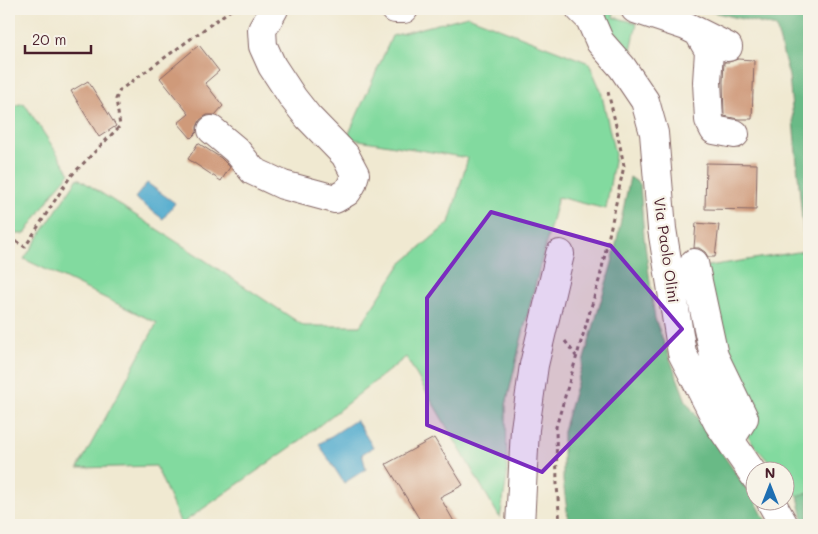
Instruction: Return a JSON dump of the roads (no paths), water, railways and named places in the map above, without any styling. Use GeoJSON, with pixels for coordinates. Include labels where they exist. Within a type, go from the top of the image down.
{"type":"FeatureCollection","features":[{"type":"Feature","properties":{"kind":"street"},"geometry":{"type":"LineString","coordinates":[[212,130],[236,150],[253,171],[283,185],[336,199],[347,192],[352,184],[355,174],[345,155],[308,117],[293,98],[272,66],[263,46],[262,30],[274,9]]}},
{"type":"Feature","properties":{"kind":"street"},"geometry":{"type":"LineString","coordinates":[[395,9],[404,9]]}},
{"type":"Feature","properties":{"kind":"street"},"geometry":{"type":"LineString","coordinates":[[635,9],[686,26],[728,47]]}},
{"type":"Feature","properties":{"kind":"street","name":"Via Paolo Olini"},"geometry":{"type":"LineString","coordinates":[[585,14],[600,42],[622,67],[645,101],[654,133],[662,229],[682,353],[718,423],[746,463]]}},
{"type":"Feature","properties":{"kind":"street"},"geometry":{"type":"LineString","coordinates":[[698,32],[709,51],[707,82],[709,120],[714,130],[735,134]]}},
{"type":"Feature","properties":{"kind":"street"},"geometry":{"type":"LineString","coordinates":[[520,525],[525,430],[533,374],[560,254]]}},
{"type":"Feature","properties":{"kind":"street"},"geometry":{"type":"LineString","coordinates":[[694,263],[714,356],[744,418],[730,440]]}},
{"type":"Feature","properties":{"kind":"street"},"geometry":{"type":"LineString","coordinates":[[777,512],[784,525]]}},
{"type":"Feature","properties":{"kind":"water"},"geometry":{"type":"Polygon","coordinates":[[[147,183],[175,203],[163,219],[135,198],[147,183]]]}},
{"type":"Feature","properties":{"kind":"water"},"geometry":{"type":"Polygon","coordinates":[[[356,420],[373,447],[362,454],[366,469],[344,483],[319,444],[356,420]]]}}]}
